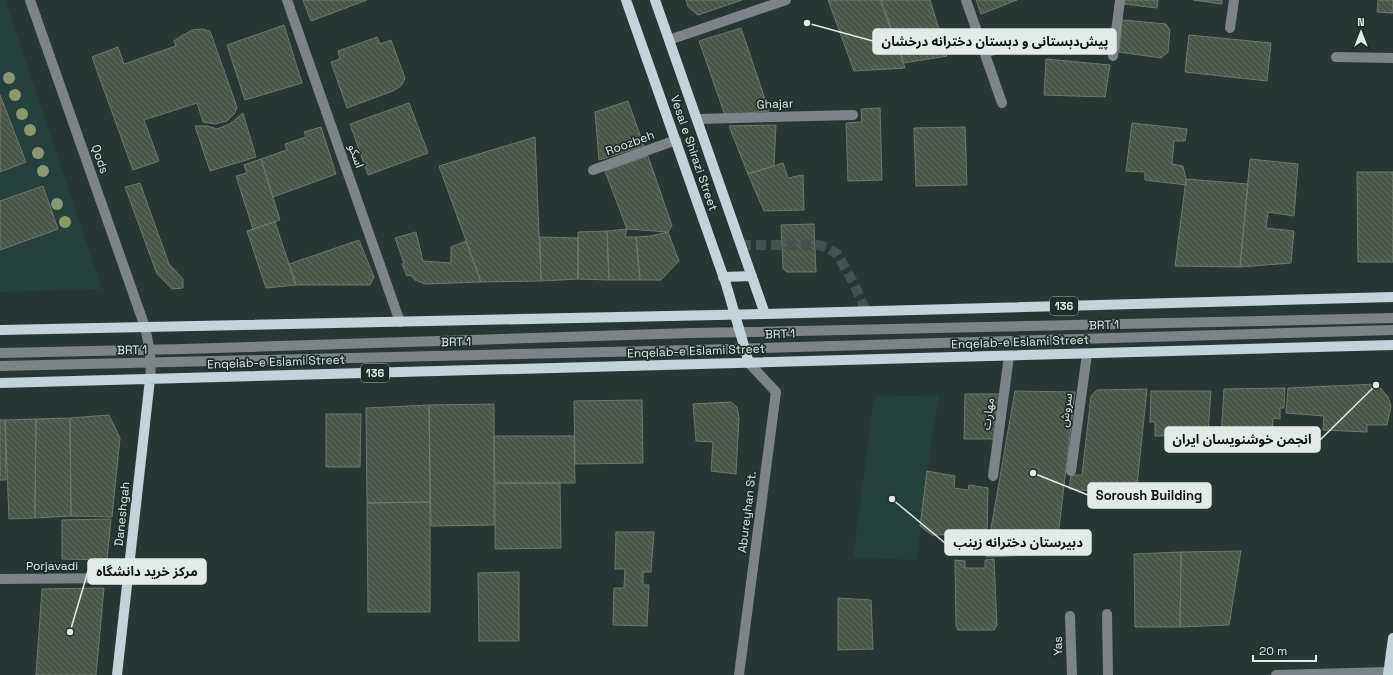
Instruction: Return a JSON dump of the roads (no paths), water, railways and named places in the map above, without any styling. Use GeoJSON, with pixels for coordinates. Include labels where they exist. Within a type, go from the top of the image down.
{"type":"FeatureCollection","features":[{"type":"Feature","properties":{"kind":"main road","name":"Vesal e Shirazi Street"},"geometry":{"type":"LineString","coordinates":[[626,0],[723,277],[741,332],[749,363]]}},
{"type":"Feature","properties":{"kind":"main road","name":"Vesal e Shirazi Street"},"geometry":{"type":"LineString","coordinates":[[655,0],[698,119],[765,314]]}},
{"type":"Feature","properties":{"kind":"main road"},"geometry":{"type":"LineString","coordinates":[[723,277],[752,276]]}},
{"type":"Feature","properties":{"kind":"main road","name":"136"},"geometry":{"type":"LineString","coordinates":[[0,330],[735,315],[1393,297]]}},
{"type":"Feature","properties":{"kind":"main road","name":"Enqelab-e Eslami Street"},"geometry":{"type":"LineString","coordinates":[[0,383],[1393,345]]}},
{"type":"Feature","properties":{"kind":"main road","name":"Daneshgah"},"geometry":{"type":"LineString","coordinates":[[117,675],[150,379]]}},
{"type":"Feature","properties":{"kind":"main road"},"geometry":{"type":"LineString","coordinates":[[1389,674],[1393,638]]}},
{"type":"Feature","properties":{"kind":"street","name":"Qods"},"geometry":{"type":"LineString","coordinates":[[30,0],[145,327],[150,349],[150,379]]}},
{"type":"Feature","properties":{"kind":"street","name":"اسکو"},"geometry":{"type":"LineString","coordinates":[[287,0],[400,322]]}},
{"type":"Feature","properties":{"kind":"street"},"geometry":{"type":"LineString","coordinates":[[669,40],[786,0]]}},
{"type":"Feature","properties":{"kind":"street"},"geometry":{"type":"LineString","coordinates":[[966,0],[1002,103]]}},
{"type":"Feature","properties":{"kind":"street"},"geometry":{"type":"LineString","coordinates":[[1113,56],[1120,0]]}},
{"type":"Feature","properties":{"kind":"street"},"geometry":{"type":"LineString","coordinates":[[1230,28],[1234,0]]}},
{"type":"Feature","properties":{"kind":"street"},"geometry":{"type":"LineString","coordinates":[[984,53],[1030,37]]}},
{"type":"Feature","properties":{"kind":"street"},"geometry":{"type":"LineString","coordinates":[[1336,57],[1393,58]]}},
{"type":"Feature","properties":{"kind":"street","name":"Ghajar"},"geometry":{"type":"LineString","coordinates":[[698,119],[853,115]]}},
{"type":"Feature","properties":{"kind":"street","name":"Roozbeh"},"geometry":{"type":"LineString","coordinates":[[593,170],[676,140]]}},
{"type":"Feature","properties":{"kind":"street","name":"BRT 1"},"geometry":{"type":"LineString","coordinates":[[0,353],[692,332],[1393,318]]}},
{"type":"Feature","properties":{"kind":"street","name":"BRT 1"},"geometry":{"type":"LineString","coordinates":[[0,366],[745,348],[1393,330]]}},
{"type":"Feature","properties":{"kind":"street","name":"سروش"},"geometry":{"type":"LineString","coordinates":[[1071,471],[1087,354]]}},
{"type":"Feature","properties":{"kind":"street","name":"مهارت"},"geometry":{"type":"LineString","coordinates":[[992,476],[1008,356]]}},
{"type":"Feature","properties":{"kind":"street","name":"Abureyhan St."},"geometry":{"type":"LineString","coordinates":[[739,675],[776,392],[749,363]]}},
{"type":"Feature","properties":{"kind":"street","name":"Porjavadi"},"geometry":{"type":"LineString","coordinates":[[0,579],[128,578]]}},
{"type":"Feature","properties":{"kind":"street"},"geometry":{"type":"LineString","coordinates":[[1107,614],[1108,675]]}},
{"type":"Feature","properties":{"kind":"street","name":"Yas"},"geometry":{"type":"LineString","coordinates":[[1070,616],[1072,675]]}},
{"type":"Feature","properties":{"kind":"street"},"geometry":{"type":"LineString","coordinates":[[1276,675],[1389,674]]}},
{"type":"Feature","properties":{"kind":"tunnel"},"geometry":{"type":"LineString","coordinates":[[741,245],[819,245],[828,248],[837,254],[853,282],[866,311]]}},
{"type":"Feature","properties":{"kind":"place","name":"پیش‌دبستانی و دبستان دخترانه درخشان"},"geometry":{"type":"Point","coordinates":[807,23]}},
{"type":"Feature","properties":{"kind":"place","name":"انجمن خوشنویسان ایران"},"geometry":{"type":"Point","coordinates":[1376,385]}},
{"type":"Feature","properties":{"kind":"place","name":"Soroush Building"},"geometry":{"type":"Point","coordinates":[1033,473]}},
{"type":"Feature","properties":{"kind":"place","name":"دبیرستان دخترانه زینب"},"geometry":{"type":"Point","coordinates":[892,499]}},
{"type":"Feature","properties":{"kind":"place","name":"مرکز خرید دانشگاه"},"geometry":{"type":"Point","coordinates":[70,632]}}]}
